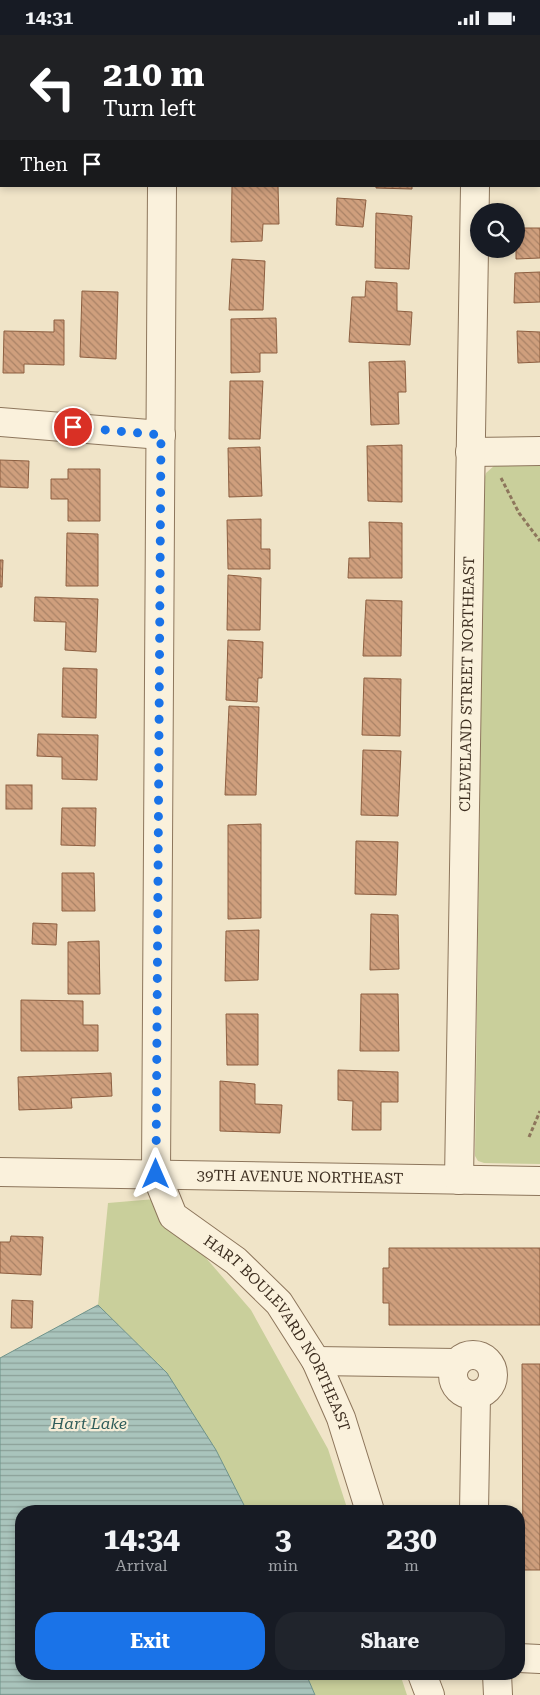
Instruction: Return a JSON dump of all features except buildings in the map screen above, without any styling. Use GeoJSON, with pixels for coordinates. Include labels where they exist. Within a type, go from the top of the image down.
{"type":"FeatureCollection","features":[{"type":"Feature","properties":{"kind":"street"},"geometry":{"type":"LineString","coordinates":[[156,1174],[162,187]]}},
{"type":"Feature","properties":{"kind":"street","name":"CLEVELAND STREET NORTHEAST"},"geometry":{"type":"LineString","coordinates":[[459,1180],[475,187]]}},
{"type":"Feature","properties":{"kind":"street"},"geometry":{"type":"LineString","coordinates":[[0,422],[161,435]]}},
{"type":"Feature","properties":{"kind":"street"},"geometry":{"type":"LineString","coordinates":[[470,452],[540,451]]}},
{"type":"Feature","properties":{"kind":"street","name":"39TH AVENUE NORTHEAST"},"geometry":{"type":"LineString","coordinates":[[0,1172],[540,1181]]}},
{"type":"Feature","properties":{"kind":"street","name":"HART BOULEVARD NORTHEAST"},"geometry":{"type":"LineString","coordinates":[[156,1174],[174,1216],[236,1261],[280,1303],[316,1361],[341,1418],[368,1505]]}},
{"type":"Feature","properties":{"kind":"street"},"geometry":{"type":"LineString","coordinates":[[316,1361],[456,1363],[466,1356],[473,1355],[485,1358],[490,1363],[493,1376],[492,1383],[488,1389],[476,1395],[474,1505]]}},
{"type":"Feature","properties":{"kind":"street"},"geometry":{"type":"LineString","coordinates":[[525,1658],[540,1659]]}},
{"type":"Feature","properties":{"kind":"street"},"geometry":{"type":"LineString","coordinates":[[424,1680],[430,1695]]}},
{"type":"Feature","properties":{"kind":"street"},"geometry":{"type":"LineString","coordinates":[[497,1680],[498,1695]]}},
{"type":"Feature","properties":{"kind":"path"},"geometry":{"type":"LineString","coordinates":[[500,477],[519,513],[540,541]]}},
{"type":"Feature","properties":{"kind":"path"},"geometry":{"type":"LineString","coordinates":[[529,1137],[540,1111]]}},
{"type":"Feature","properties":{"kind":"green space"},"geometry":{"type":"Polygon","coordinates":[[[495,465],[540,465],[540,1164],[484,1163],[478,1161],[475,1156],[484,480],[486,473],[495,465]]]}},
{"type":"Feature","properties":{"kind":"green space"},"geometry":{"type":"Polygon","coordinates":[[[155,1199],[251,1310],[328,1449],[346,1505],[244,1505],[167,1373],[98,1305],[108,1203],[155,1199]]]}},
{"type":"Feature","properties":{"kind":"green space"},"geometry":{"type":"Polygon","coordinates":[[[309,1680],[402,1680],[407,1695],[315,1695],[309,1680]]]}},
{"type":"Feature","properties":{"kind":"water","name":"Hart Lake"},"geometry":{"type":"Polygon","coordinates":[[[98,1305],[167,1373],[216,1450],[244,1505],[15,1505],[15,1680],[309,1680],[315,1695],[0,1695],[0,1358],[98,1305]]]}},
{"type":"Feature","properties":{"kind":"route"},"geometry":{"type":"LineString","coordinates":[[73,427],[161,435],[156,1174]]}}]}
